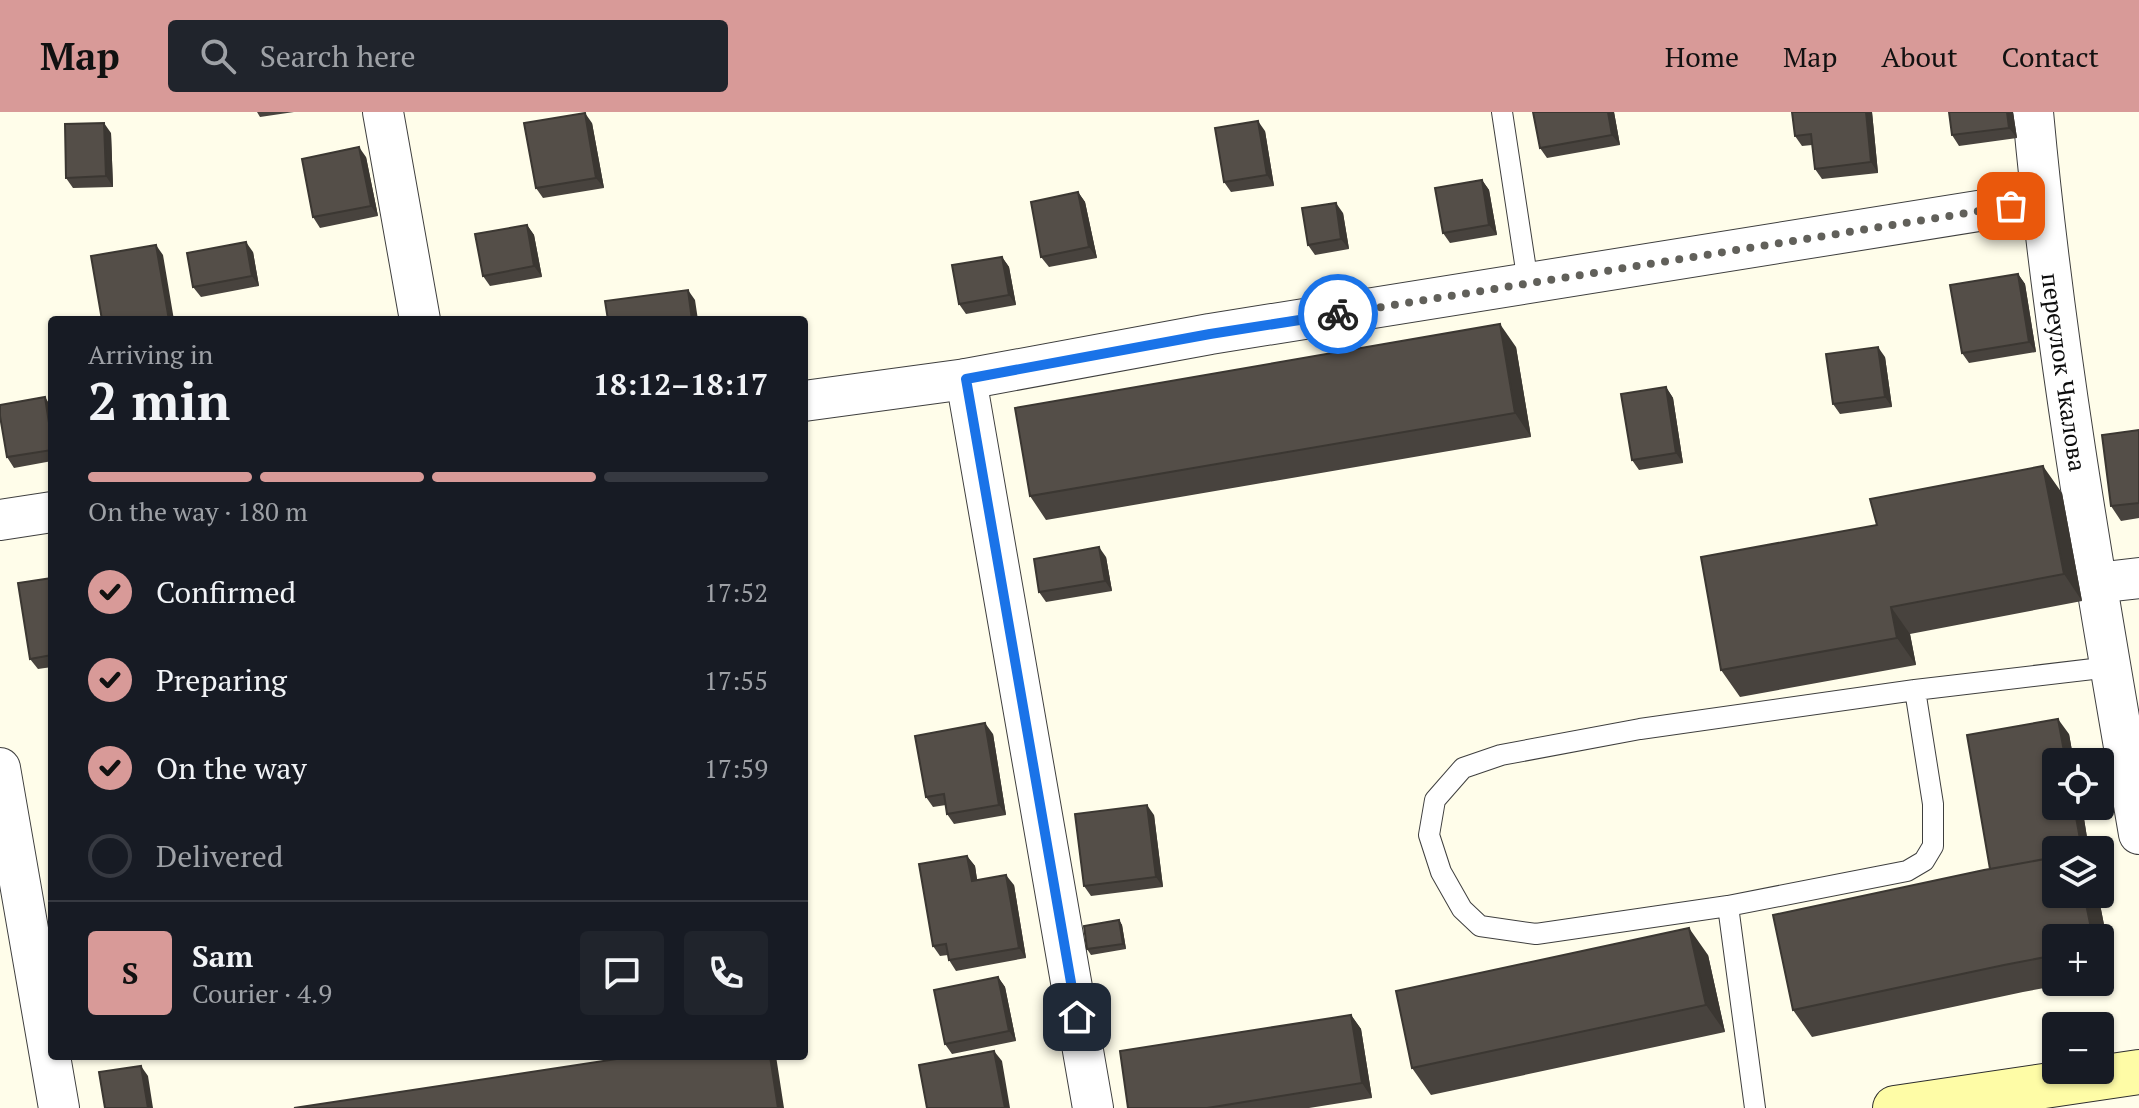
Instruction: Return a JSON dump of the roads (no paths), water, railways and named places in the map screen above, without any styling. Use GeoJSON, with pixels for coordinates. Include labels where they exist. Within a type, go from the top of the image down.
{"type":"FeatureCollection","features":[{"type":"Feature","properties":{"kind":"street"},"geometry":{"type":"LineString","coordinates":[[383,112],[419,316]]}},
{"type":"Feature","properties":{"kind":"street","name":"переулок Чкалова"},"geometry":{"type":"LineString","coordinates":[[2033,112],[2041,201],[2096,583],[2139,834]]}},
{"type":"Feature","properties":{"kind":"street"},"geometry":{"type":"LineString","coordinates":[[808,400],[966,379],[1210,334],[2041,201]]}},
{"type":"Feature","properties":{"kind":"street"},"geometry":{"type":"LineString","coordinates":[[966,379],[1093,1108]]}},
{"type":"Feature","properties":{"kind":"street"},"geometry":{"type":"LineString","coordinates":[[0,520],[48,513]]}},
{"type":"Feature","properties":{"kind":"street"},"geometry":{"type":"LineString","coordinates":[[2096,583],[2139,578]]}},
{"type":"Feature","properties":{"kind":"street"},"geometry":{"type":"LineString","coordinates":[[0,768],[48,1045]]}},
{"type":"Feature","properties":{"kind":"street"},"geometry":{"type":"LineString","coordinates":[[51,1060],[59,1108]]}},
{"type":"Feature","properties":{"kind":"street"},"geometry":{"type":"LineString","coordinates":[[1895,1108],[2139,1072]]}},
{"type":"Feature","properties":{"kind":"lane"},"geometry":{"type":"LineString","coordinates":[[1502,112],[1528,283]]}},
{"type":"Feature","properties":{"kind":"lane"},"geometry":{"type":"LineString","coordinates":[[1915,690],[1933,804],[1933,846],[1924,861],[1907,871],[1728,906],[1536,934],[1480,926],[1462,909],[1441,872],[1429,835],[1435,800],[1463,768],[1501,755],[1640,729],[1915,690],[2110,667]]}},
{"type":"Feature","properties":{"kind":"lane"},"geometry":{"type":"LineString","coordinates":[[1728,906],[1755,1108]]}}]}
